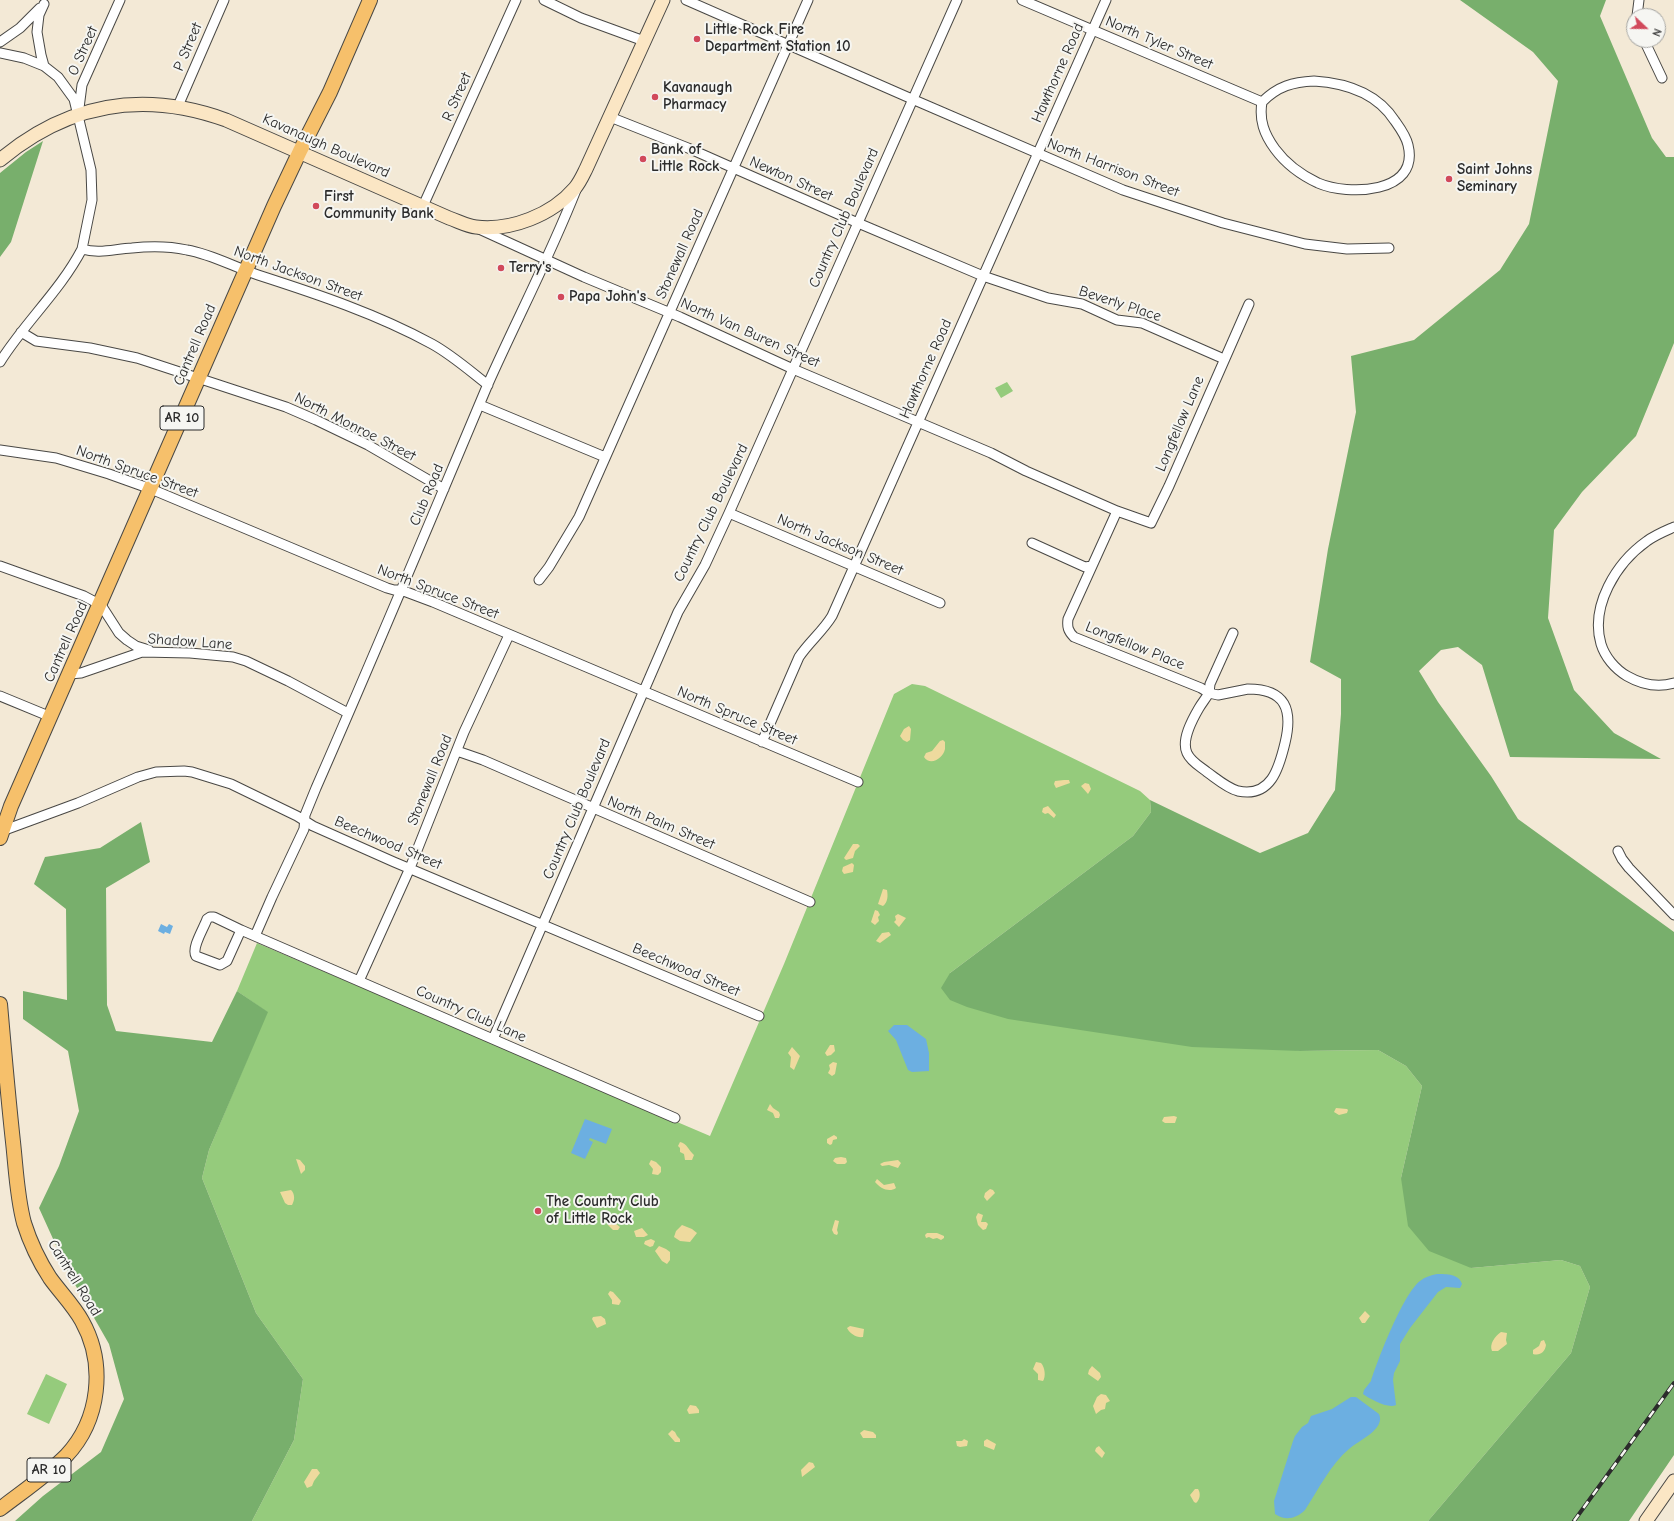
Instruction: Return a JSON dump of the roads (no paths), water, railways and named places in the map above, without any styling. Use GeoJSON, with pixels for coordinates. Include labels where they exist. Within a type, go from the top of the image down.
{"type":"FeatureCollection","features":[{"type":"Feature","properties":{"kind":"main road","name":"Cantrell Road"},"geometry":{"type":"LineString","coordinates":[[1,834],[246,271],[300,151],[330,92],[370,0]]}},
{"type":"Feature","properties":{"kind":"main road","name":"Cantrell Road"},"geometry":{"type":"LineString","coordinates":[[0,1004],[16,1179],[24,1223],[39,1259],[50,1278],[82,1321],[94,1353],[97,1381],[91,1414],[80,1436],[66,1456],[0,1509]]}},
{"type":"Feature","properties":{"kind":"street","name":"O Street"},"geometry":{"type":"LineString","coordinates":[[78,115],[82,85],[120,0]]}},
{"type":"Feature","properties":{"kind":"street","name":"P Street"},"geometry":{"type":"LineString","coordinates":[[178,106],[224,0]]}},
{"type":"Feature","properties":{"kind":"street","name":"R Street"},"geometry":{"type":"LineString","coordinates":[[423,206],[516,0]]}},
{"type":"Feature","properties":{"kind":"street"},"geometry":{"type":"LineString","coordinates":[[544,0],[581,18],[644,41]]}},
{"type":"Feature","properties":{"kind":"street","name":"Kavanaugh Boulevard"},"geometry":{"type":"LineString","coordinates":[[0,160],[22,143],[46,128],[78,115],[126,105],[158,104],[178,106],[204,112],[226,120],[474,227],[504,226],[533,218],[557,205],[567,196],[579,181],[663,0]]}},
{"type":"Feature","properties":{"kind":"street","name":"North Harrison Street"},"geometry":{"type":"LineString","coordinates":[[686,0],[1123,190],[1241,228],[1305,244],[1347,249],[1388,248]]}},
{"type":"Feature","properties":{"kind":"street","name":"Stonewall Road"},"geometry":{"type":"LineString","coordinates":[[539,580],[549,567],[577,520],[808,0]]}},
{"type":"Feature","properties":{"kind":"street","name":"Country Club Boulevard"},"geometry":{"type":"LineString","coordinates":[[493,1039],[678,612],[705,565],[729,513],[957,0]]}},
{"type":"Feature","properties":{"kind":"street","name":"North Tyler Street"},"geometry":{"type":"LineString","coordinates":[[1022,0],[1262,102]]}},
{"type":"Feature","properties":{"kind":"street","name":"Hawthorne Road"},"geometry":{"type":"LineString","coordinates":[[762,742],[799,657],[829,621],[1106,0]]}},
{"type":"Feature","properties":{"kind":"street"},"geometry":{"type":"LineString","coordinates":[[44,66],[37,32],[39,15],[45,2]]}},
{"type":"Feature","properties":{"kind":"street"},"geometry":{"type":"LineString","coordinates":[[0,42],[20,28],[45,2]]}},
{"type":"Feature","properties":{"kind":"street"},"geometry":{"type":"LineString","coordinates":[[1648,48],[1662,78]]}},
{"type":"Feature","properties":{"kind":"street"},"geometry":{"type":"LineString","coordinates":[[0,53],[24,58],[44,66],[58,77],[72,96],[91,170],[92,185],[90,215],[82,249],[61,282],[21,332],[0,362]]}},
{"type":"Feature","properties":{"kind":"street"},"geometry":{"type":"LineString","coordinates":[[1301,82],[1328,82],[1354,88],[1367,94],[1394,118],[1408,144],[1410,152],[1408,164],[1398,179],[1379,187],[1350,190],[1317,182],[1296,170],[1281,157],[1274,147],[1262,125],[1262,102],[1277,89],[1301,82]]}},
{"type":"Feature","properties":{"kind":"street","name":"Newton Street"},"geometry":{"type":"LineString","coordinates":[[610,117],[733,168],[983,276]]}},
{"type":"Feature","properties":{"kind":"street","name":"Club Road"},"geometry":{"type":"LineString","coordinates":[[305,821],[309,805],[488,385],[547,260],[579,181]]}},
{"type":"Feature","properties":{"kind":"street","name":"North Van Buren Street"},"geometry":{"type":"LineString","coordinates":[[474,227],[793,368],[918,421]]}},
{"type":"Feature","properties":{"kind":"street","name":"North Jackson Street"},"geometry":{"type":"LineString","coordinates":[[82,249],[99,252],[149,247],[186,249],[199,253],[246,271],[319,295],[402,330],[432,345],[488,385]]}},
{"type":"Feature","properties":{"kind":"street","name":"Beverly Place"},"geometry":{"type":"LineString","coordinates":[[983,276],[1048,298],[1082,304],[1117,320],[1142,323],[1224,359]]}},
{"type":"Feature","properties":{"kind":"street","name":"Longfellow Lane"},"geometry":{"type":"LineString","coordinates":[[1117,511],[1150,522],[1168,486],[1249,304]]}},
{"type":"Feature","properties":{"kind":"street","name":"North Monroe Street"},"geometry":{"type":"LineString","coordinates":[[21,332],[36,341],[90,348],[124,355],[200,378],[286,407],[368,446],[444,489]]}},
{"type":"Feature","properties":{"kind":"street"},"geometry":{"type":"LineString","coordinates":[[480,405],[605,457]]}},
{"type":"Feature","properties":{"kind":"street"},"geometry":{"type":"LineString","coordinates":[[918,421],[1117,511]]}},
{"type":"Feature","properties":{"kind":"street","name":"North Spruce Street"},"geometry":{"type":"LineString","coordinates":[[0,450],[71,462],[151,489],[387,588],[401,590],[858,782]]}},
{"type":"Feature","properties":{"kind":"street","name":"Longfellow Place"},"geometry":{"type":"LineString","coordinates":[[1117,511],[1068,619],[1067,627],[1070,634],[1074,637],[1201,688],[1209,693]]}},
{"type":"Feature","properties":{"kind":"street","name":"North Jackson Street"},"geometry":{"type":"LineString","coordinates":[[729,513],[940,603]]}},
{"type":"Feature","properties":{"kind":"street"},"geometry":{"type":"LineString","coordinates":[[1674,527],[1643,544],[1619,571],[1604,598],[1598,626],[1599,635],[1607,657],[1623,674],[1642,683],[1665,685],[1674,683]]}},
{"type":"Feature","properties":{"kind":"street"},"geometry":{"type":"LineString","coordinates":[[1032,543],[1085,567],[1092,566]]}},
{"type":"Feature","properties":{"kind":"street"},"geometry":{"type":"LineString","coordinates":[[0,566],[84,596],[101,605],[119,632],[127,640],[136,646],[155,652]]}},
{"type":"Feature","properties":{"kind":"street"},"geometry":{"type":"LineString","coordinates":[[1209,693],[1218,694],[1248,688],[1266,690],[1276,696],[1286,708],[1289,727],[1281,760],[1274,776],[1261,788],[1246,792],[1230,788],[1196,763],[1188,754],[1186,747],[1186,736],[1194,716],[1209,693],[1210,684],[1233,633]]}},
{"type":"Feature","properties":{"kind":"street","name":"Stonewall Road"},"geometry":{"type":"LineString","coordinates":[[359,981],[410,868],[481,693],[509,635]]}},
{"type":"Feature","properties":{"kind":"street","name":"Shadow Lane"},"geometry":{"type":"LineString","coordinates":[[70,674],[81,673],[142,652],[207,654],[233,657],[246,661],[288,681],[348,713]]}},
{"type":"Feature","properties":{"kind":"street"},"geometry":{"type":"LineString","coordinates":[[0,696],[51,717]]}},
{"type":"Feature","properties":{"kind":"street","name":"North Palm Street"},"geometry":{"type":"LineString","coordinates":[[457,751],[483,760],[810,902]]}},
{"type":"Feature","properties":{"kind":"street","name":"Beechwood Street"},"geometry":{"type":"LineString","coordinates":[[1,834],[138,777],[156,772],[184,771],[231,784],[305,821],[410,868],[758,1016]]}},
{"type":"Feature","properties":{"kind":"street"},"geometry":{"type":"LineString","coordinates":[[255,936],[304,829],[305,821]]}},
{"type":"Feature","properties":{"kind":"street"},"geometry":{"type":"LineString","coordinates":[[1618,851],[1629,868],[1674,915]]}},
{"type":"Feature","properties":{"kind":"street","name":"Country Club Lane"},"geometry":{"type":"LineString","coordinates":[[241,930],[227,961],[224,964],[218,965],[194,954],[207,919],[214,917],[675,1118]]}},
{"type":"Feature","properties":{"kind":"street"},"geometry":{"type":"LineString","coordinates":[[1646,1521],[1674,1481]]}},
{"type":"Feature","properties":{"kind":"water"},"geometry":{"type":"Polygon","coordinates":[[[161,924],[167,927],[169,924],[173,926],[170,934],[165,932],[164,934],[158,931],[161,924]]]}},
{"type":"Feature","properties":{"kind":"water"},"geometry":{"type":"Polygon","coordinates":[[[894,1025],[907,1025],[926,1039],[929,1053],[929,1071],[912,1072],[908,1070],[896,1040],[888,1031],[894,1025]]]}},
{"type":"Feature","properties":{"kind":"water"},"geometry":{"type":"Polygon","coordinates":[[[585,1119],[612,1129],[606,1144],[590,1138],[589,1140],[593,1142],[585,1159],[571,1153],[585,1119]]]}},
{"type":"Feature","properties":{"kind":"water"},"geometry":{"type":"Polygon","coordinates":[[[1437,1274],[1455,1276],[1462,1284],[1460,1288],[1446,1287],[1438,1292],[1410,1328],[1400,1344],[1400,1361],[1394,1373],[1393,1380],[1396,1405],[1388,1406],[1374,1401],[1363,1394],[1364,1390],[1371,1381],[1385,1343],[1399,1313],[1413,1288],[1424,1278],[1437,1274]]]}},
{"type":"Feature","properties":{"kind":"water"},"geometry":{"type":"Polygon","coordinates":[[[1351,1397],[1356,1397],[1379,1414],[1379,1425],[1375,1430],[1342,1455],[1302,1513],[1290,1518],[1283,1518],[1275,1514],[1274,1501],[1295,1436],[1302,1427],[1308,1423],[1311,1416],[1332,1409],[1351,1397]]]}},
{"type":"Feature","properties":{"kind":"railway"},"geometry":{"type":"LineString","coordinates":[[1574,1521],[1674,1383]]}},
{"type":"Feature","properties":{"kind":"place","name":"Little Rock Fire Department Station 10"},"geometry":{"type":"Point","coordinates":[697,39]}},
{"type":"Feature","properties":{"kind":"place","name":"Kavanaugh Pharmacy"},"geometry":{"type":"Point","coordinates":[655,97]}},
{"type":"Feature","properties":{"kind":"place","name":"Bank of Little Rock"},"geometry":{"type":"Point","coordinates":[643,159]}},
{"type":"Feature","properties":{"kind":"place","name":"Saint Johns Seminary"},"geometry":{"type":"Point","coordinates":[1449,179]}},
{"type":"Feature","properties":{"kind":"place","name":"First Community Bank"},"geometry":{"type":"Point","coordinates":[316,206]}},
{"type":"Feature","properties":{"kind":"place","name":"Terry's"},"geometry":{"type":"Point","coordinates":[501,268]}},
{"type":"Feature","properties":{"kind":"place","name":"Papa John's"},"geometry":{"type":"Point","coordinates":[561,297]}},
{"type":"Feature","properties":{"kind":"place","name":"The Country Club of Little Rock"},"geometry":{"type":"Point","coordinates":[538,1211]}}]}
